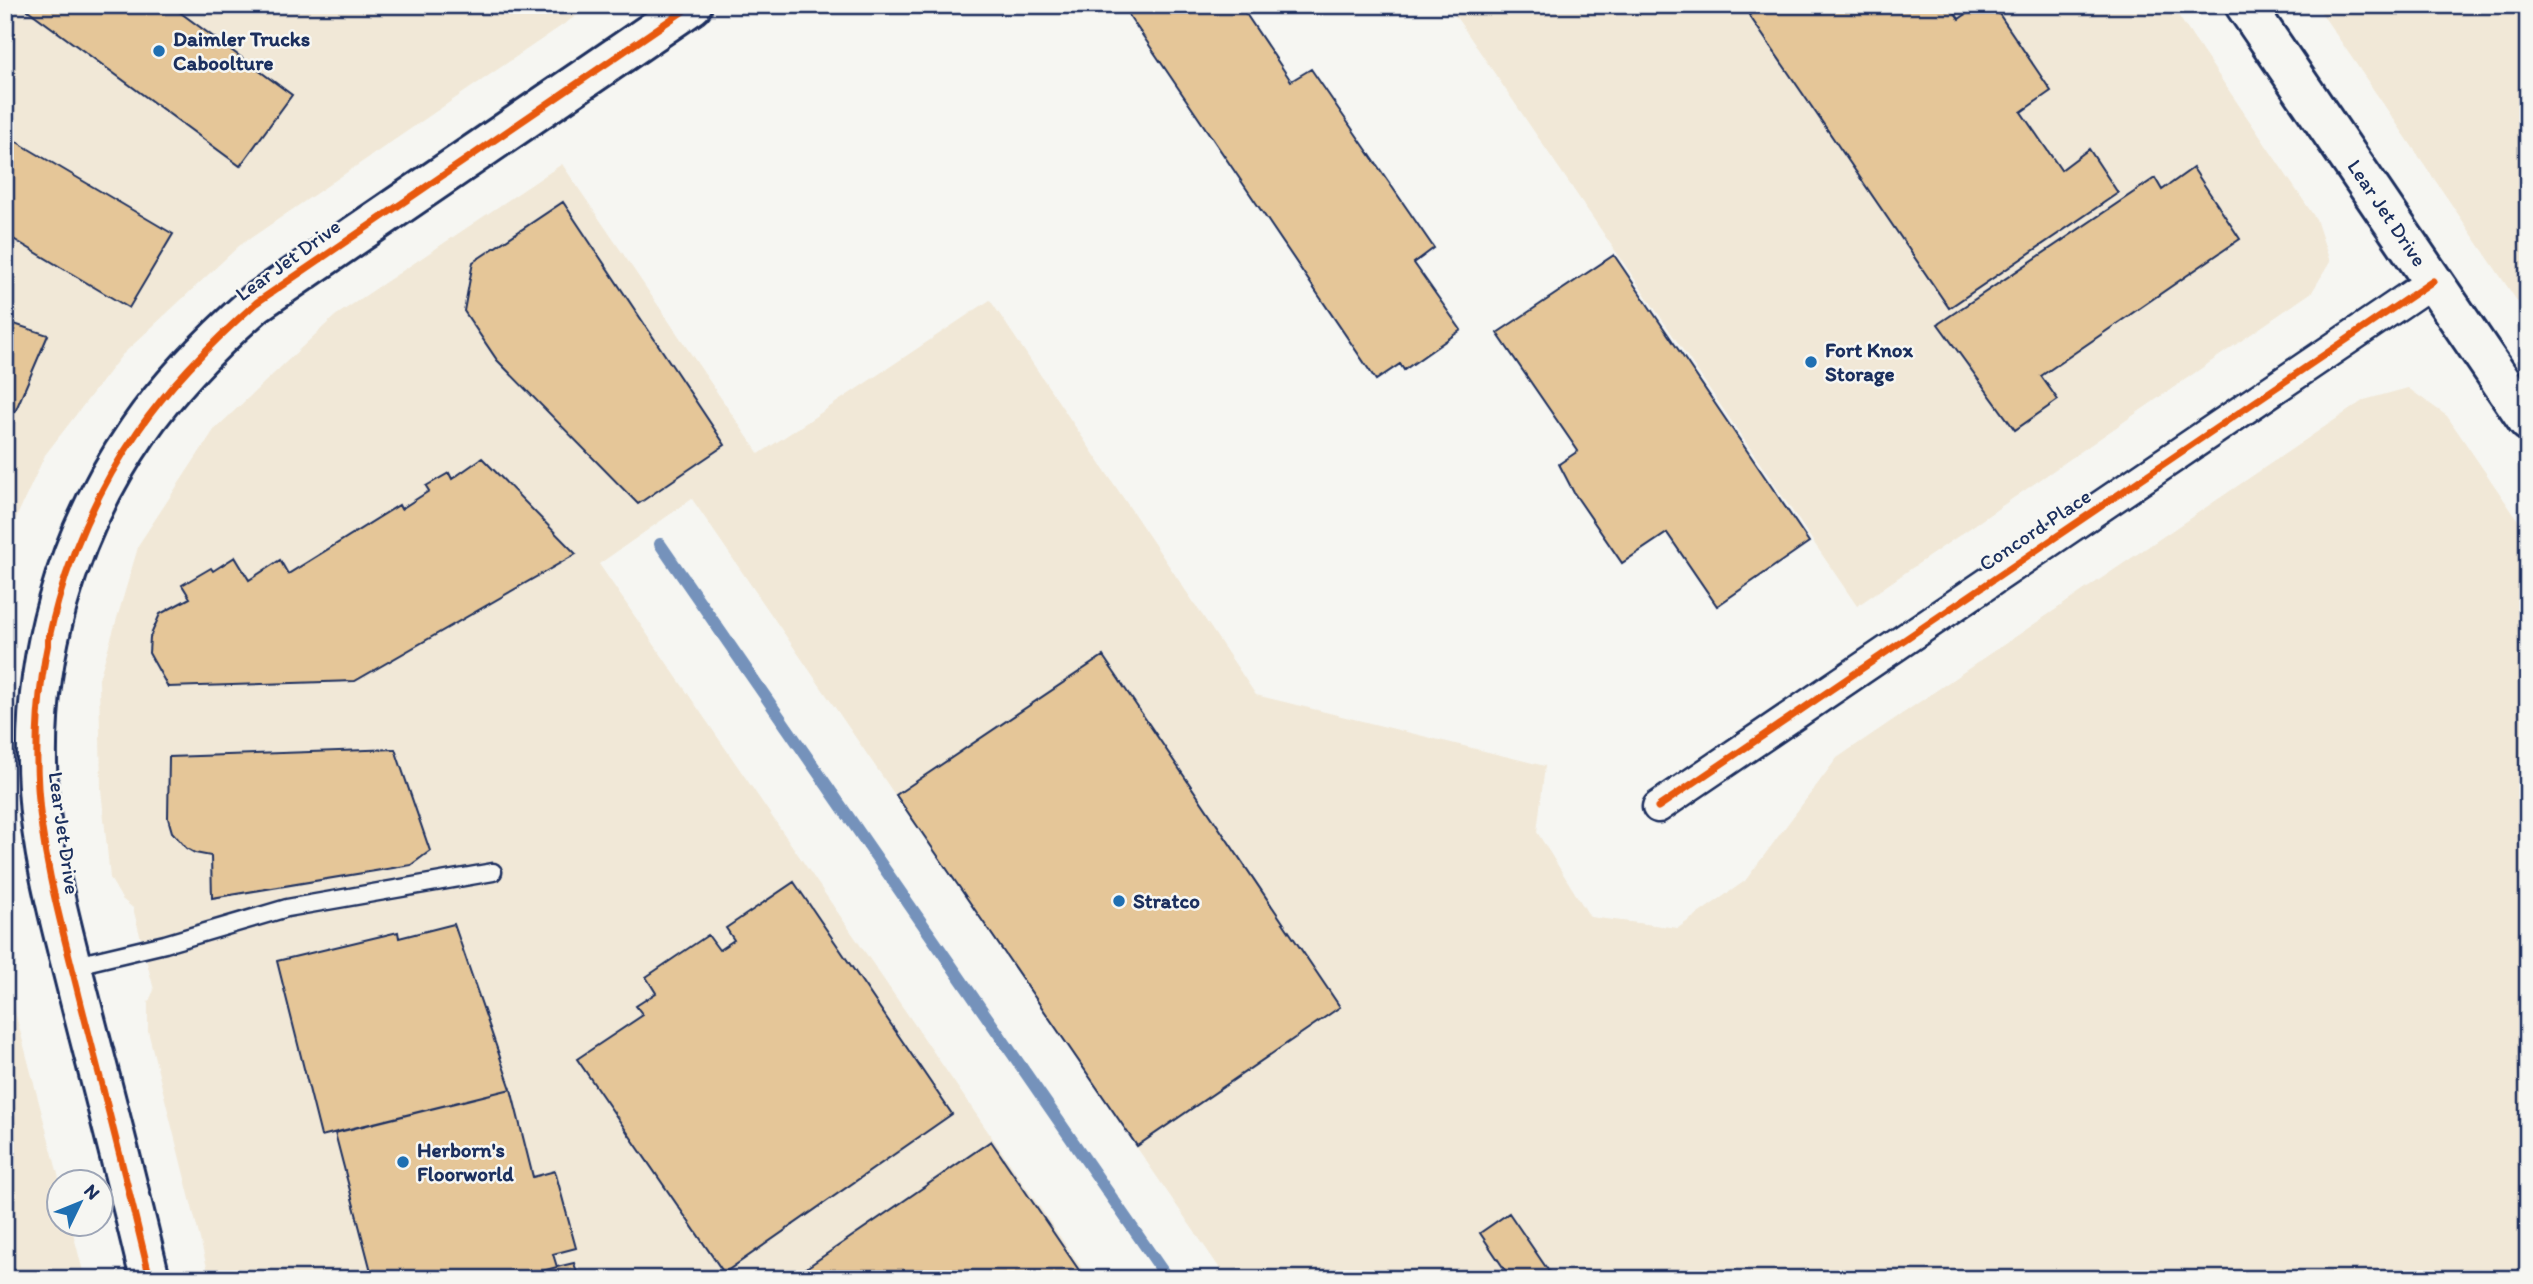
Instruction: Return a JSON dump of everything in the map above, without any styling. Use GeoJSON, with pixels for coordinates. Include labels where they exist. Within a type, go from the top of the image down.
{"type":"FeatureCollection","features":[{"type":"Feature","properties":{"kind":"street","name":"Lear Jet Drive"},"geometry":{"type":"LineString","coordinates":[[150,1279],[49,873],[42,827],[36,748],[52,626],[61,589],[92,510],[138,431],[197,358],[256,303],[692,5]]}},
{"type":"Feature","properties":{"kind":"street","name":"Lear Jet Drive"},"geometry":{"type":"LineString","coordinates":[[2245,5],[2528,421]]}},
{"type":"Feature","properties":{"kind":"street","name":"Concord Place"},"geometry":{"type":"LineString","coordinates":[[1658,807],[2433,281]]}},
{"type":"Feature","properties":{"kind":"lane"},"geometry":{"type":"LineString","coordinates":[[72,966],[165,944],[287,908],[493,872]]}},
{"type":"Feature","properties":{"kind":"shaded area"},"geometry":{"type":"Polygon","coordinates":[[[5,5],[592,5],[239,246],[122,355],[45,455],[5,542],[5,5]]]}},
{"type":"Feature","properties":{"kind":"shaded area"},"geometry":{"type":"Polygon","coordinates":[[[1448,5],[2171,5],[2316,219],[2330,262],[2312,292],[1857,606],[1448,5]]]}},
{"type":"Feature","properties":{"kind":"shaded area"},"geometry":{"type":"Polygon","coordinates":[[[2316,5],[2528,5],[2528,317],[2316,5]]]}},
{"type":"Feature","properties":{"kind":"shaded area"},"geometry":{"type":"Polygon","coordinates":[[[562,164],[759,454],[990,300],[1256,695],[1545,766],[1537,832],[1590,917],[1678,928],[1745,881],[1837,758],[2364,400],[2408,388],[2447,416],[2528,535],[2528,1279],[1227,1279],[692,499],[599,564],[1089,1279],[210,1279],[148,1031],[148,1003],[154,990],[133,908],[122,899],[110,878],[101,789],[99,679],[139,544],[214,430],[335,316],[562,164]]]}},
{"type":"Feature","properties":{"kind":"shaded area"},"geometry":{"type":"Polygon","coordinates":[[[5,974],[56,1168],[46,1168],[46,1238],[74,1238],[85,1279],[5,1279],[5,974]]]}},
{"type":"Feature","properties":{"kind":"building","name":"Daimler Trucks Caboolture"},"geometry":{"type":"Polygon","coordinates":[[[27,5],[170,5],[292,95],[240,166],[25,8],[27,5]]]}},
{"type":"Feature","properties":{"kind":"building"},"geometry":{"type":"Polygon","coordinates":[[[1122,5],[1240,5],[1291,81],[1311,69],[1434,248],[1414,263],[1461,330],[1404,370],[1400,364],[1376,380],[1122,5]]]}},
{"type":"Feature","properties":{"kind":"building"},"geometry":{"type":"Polygon","coordinates":[[[1763,5],[1950,5],[1959,19],[1979,5],[1993,5],[2051,91],[2021,112],[2061,170],[2089,149],[2118,193],[1949,308],[1749,15],[1763,5]]]}},
{"type":"Feature","properties":{"kind":"building"},"geometry":{"type":"Polygon","coordinates":[[[5,135],[173,234],[129,308],[5,234],[5,135]]]}},
{"type":"Feature","properties":{"kind":"building"},"geometry":{"type":"Polygon","coordinates":[[[2193,168],[2240,239],[2041,376],[2058,400],[2015,430],[1938,324],[2155,178],[2162,190],[2193,168]]]}},
{"type":"Feature","properties":{"kind":"building"},"geometry":{"type":"Polygon","coordinates":[[[563,202],[725,445],[638,504],[497,360],[464,311],[473,262],[563,202]]]}},
{"type":"Feature","properties":{"kind":"building"},"geometry":{"type":"Polygon","coordinates":[[[1614,255],[1809,542],[1717,606],[1667,533],[1622,563],[1574,493],[1559,464],[1578,451],[1497,333],[1614,255]]]}},
{"type":"Feature","properties":{"kind":"building"},"geometry":{"type":"Polygon","coordinates":[[[5,321],[48,335],[15,412],[5,408],[5,321]]]}},
{"type":"Feature","properties":{"kind":"building"},"geometry":{"type":"Polygon","coordinates":[[[482,458],[576,554],[355,681],[168,687],[149,653],[150,637],[160,614],[190,598],[182,585],[211,568],[213,571],[235,557],[249,580],[280,560],[288,574],[399,505],[401,509],[429,491],[426,486],[449,473],[452,479],[482,458]]]}},
{"type":"Feature","properties":{"kind":"building","name":"Stratco"},"geometry":{"type":"Polygon","coordinates":[[[1103,656],[1340,1007],[1137,1146],[896,795],[1103,656]]]}},
{"type":"Feature","properties":{"kind":"building"},"geometry":{"type":"Polygon","coordinates":[[[395,749],[430,851],[411,865],[212,898],[211,856],[186,848],[172,832],[168,818],[169,757],[395,749]]]}},
{"type":"Feature","properties":{"kind":"building"},"geometry":{"type":"Polygon","coordinates":[[[794,882],[952,1114],[724,1273],[577,1059],[643,1015],[636,1006],[656,993],[646,977],[708,935],[719,950],[734,940],[726,928],[794,882]]]}},
{"type":"Feature","properties":{"kind":"building"},"geometry":{"type":"Polygon","coordinates":[[[454,924],[511,1089],[321,1136],[277,961],[398,932],[399,938],[454,924]]]}},
{"type":"Feature","properties":{"kind":"building"},"geometry":{"type":"Polygon","coordinates":[[[511,1089],[533,1177],[555,1171],[576,1248],[553,1254],[557,1267],[512,1279],[373,1279],[335,1133],[511,1089]]]}},
{"type":"Feature","properties":{"kind":"building"},"geometry":{"type":"Polygon","coordinates":[[[991,1141],[1085,1279],[799,1279],[796,1275],[991,1141]]]}},
{"type":"Feature","properties":{"kind":"building"},"geometry":{"type":"Polygon","coordinates":[[[1509,1213],[1554,1279],[1511,1279],[1480,1233],[1509,1213]]]}},
{"type":"Feature","properties":{"kind":"building"},"geometry":{"type":"Polygon","coordinates":[[[574,1263],[579,1279],[512,1279],[557,1267],[574,1263]]]}},
{"type":"Feature","properties":{"kind":"waterway"},"geometry":{"type":"LineString","coordinates":[[660,544],[1168,1279]]}},
{"type":"Feature","properties":{"kind":"cycle path"},"geometry":{"type":"LineString","coordinates":[[150,1279],[54,893],[40,814],[37,741],[47,647],[58,601],[91,513],[113,471],[164,396],[208,348],[256,303],[692,5]]}},
{"type":"Feature","properties":{"kind":"cycle path"},"geometry":{"type":"LineString","coordinates":[[1658,807],[2433,281]]}},
{"type":"Feature","properties":{"kind":"place","name":"Daimler Trucks Caboolture"},"geometry":{"type":"Point","coordinates":[159,51]}},
{"type":"Feature","properties":{"kind":"place","name":"Fort Knox Storage"},"geometry":{"type":"Point","coordinates":[1811,362]}},
{"type":"Feature","properties":{"kind":"place","name":"Stratco"},"geometry":{"type":"Point","coordinates":[1119,901]}},
{"type":"Feature","properties":{"kind":"place","name":"Herborn's Floorworld"},"geometry":{"type":"Point","coordinates":[403,1162]}}]}
